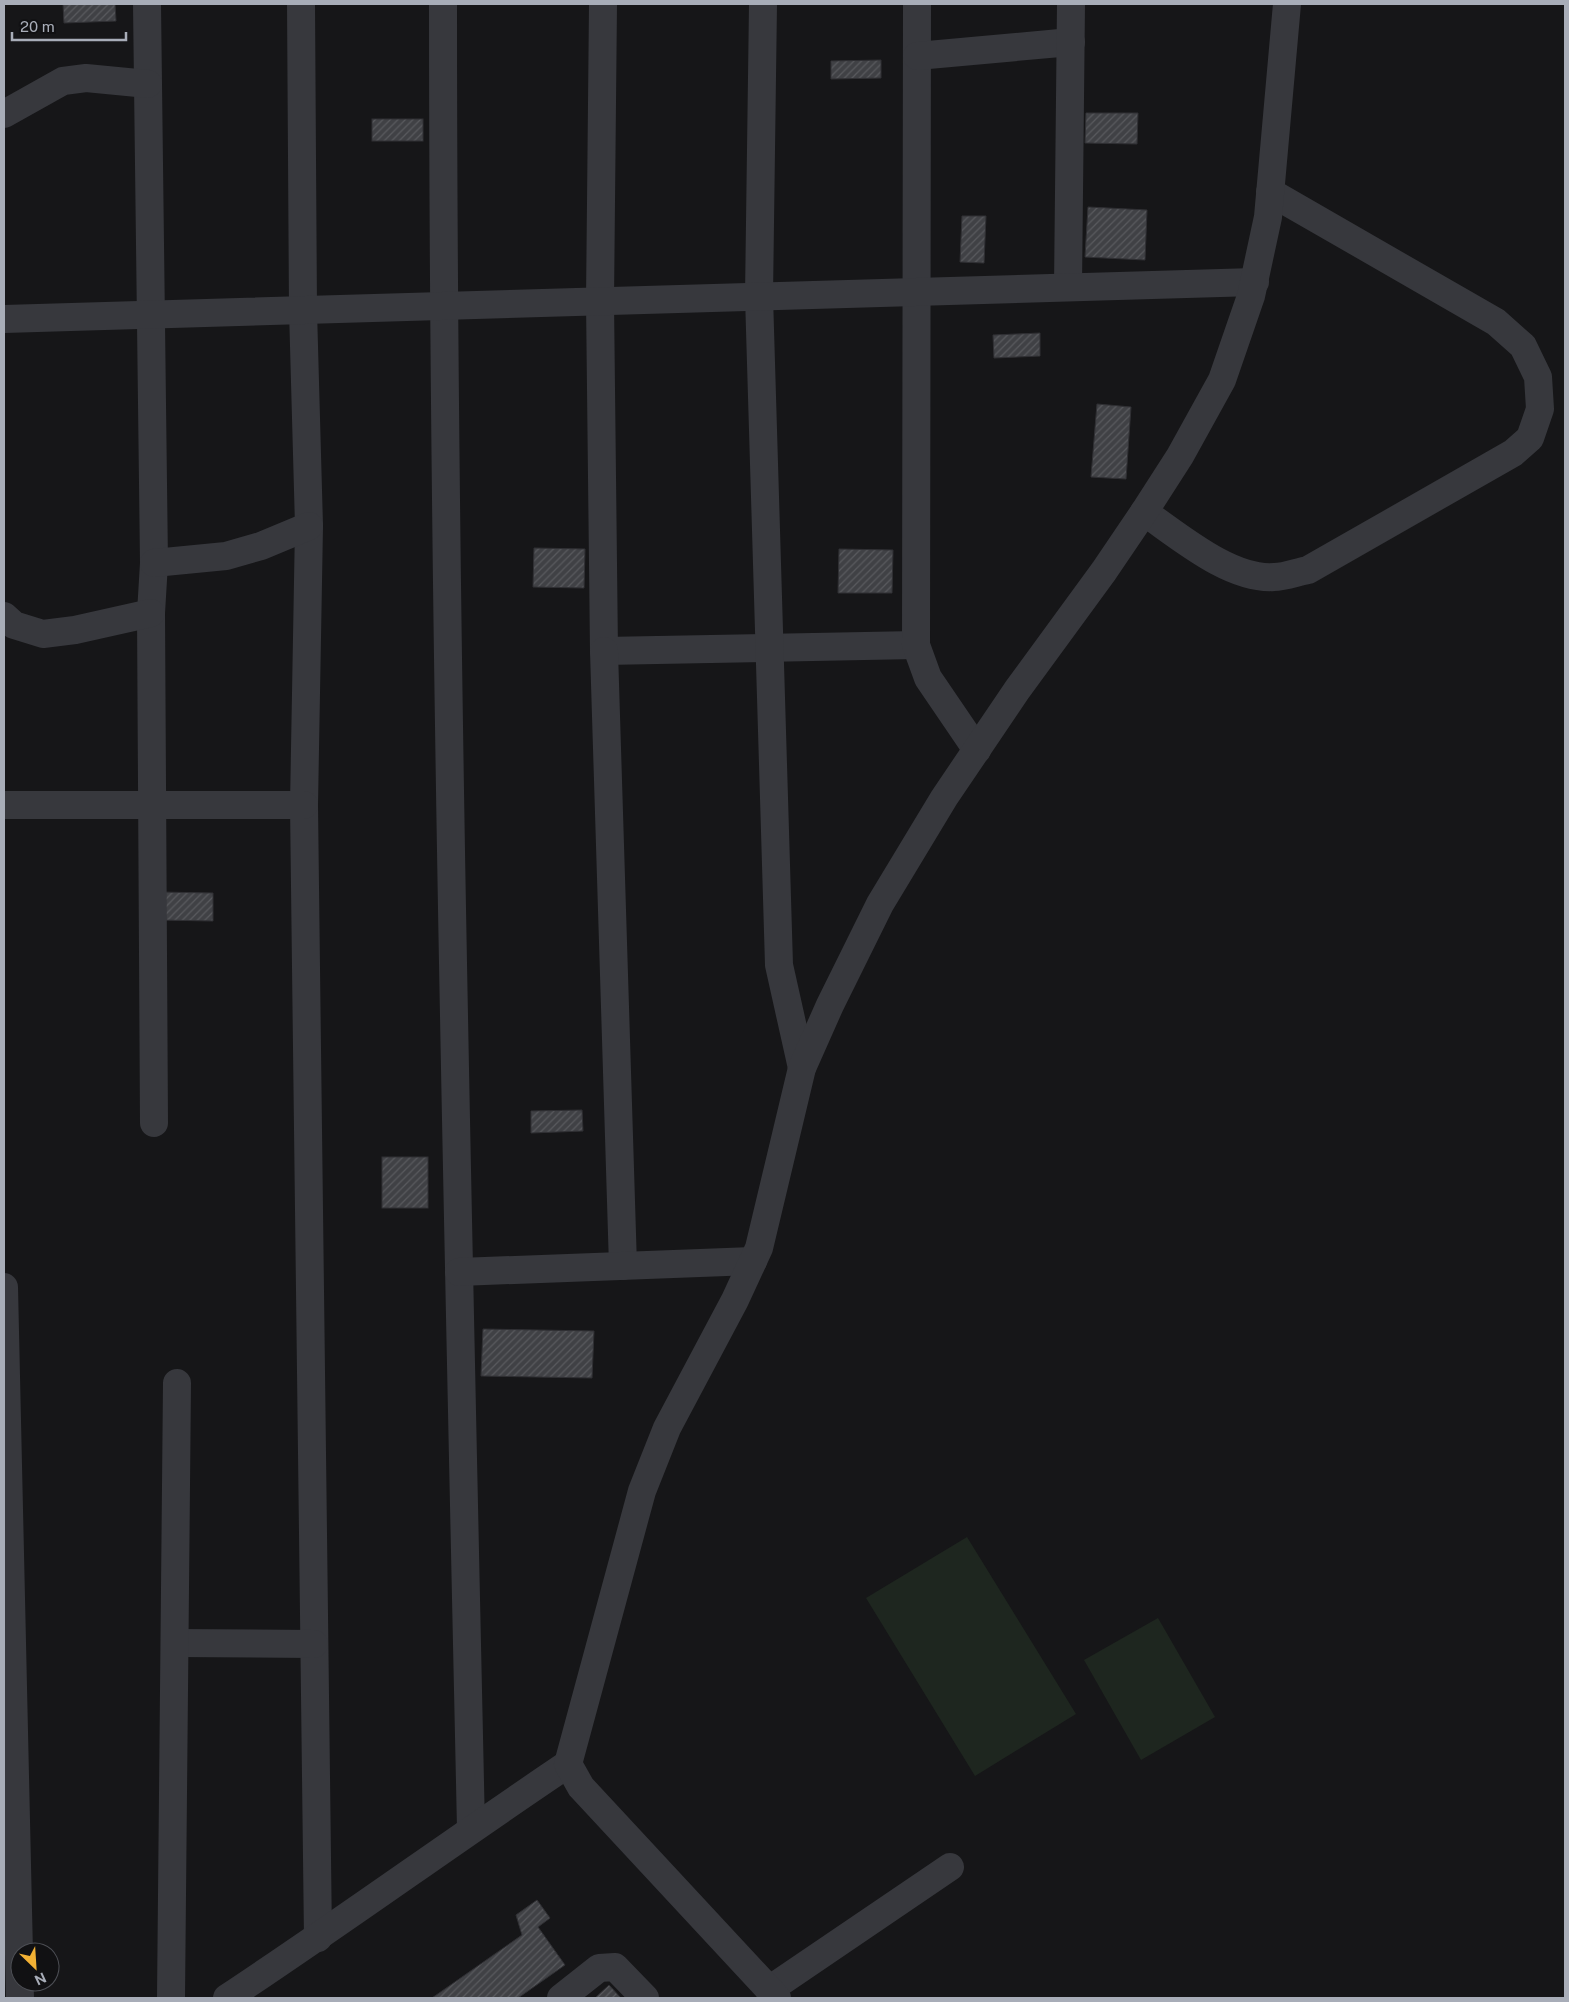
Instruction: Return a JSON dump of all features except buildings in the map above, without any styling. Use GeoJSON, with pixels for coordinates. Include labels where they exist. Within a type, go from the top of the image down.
{"type":"FeatureCollection","features":[{"type":"Feature","properties":{"kind":"street"},"geometry":{"type":"LineString","coordinates":[[147,4],[154,563],[151,613],[154,1123]]}},
{"type":"Feature","properties":{"kind":"street"},"geometry":{"type":"LineString","coordinates":[[301,4],[303,310],[309,526],[304,805],[318,1938]]}},
{"type":"Feature","properties":{"kind":"street"},"geometry":{"type":"LineString","coordinates":[[443,4],[443,306],[471,1829]]}},
{"type":"Feature","properties":{"kind":"street"},"geometry":{"type":"LineString","coordinates":[[603,4],[600,301],[604,650],[623,1266]]}},
{"type":"Feature","properties":{"kind":"street"},"geometry":{"type":"LineString","coordinates":[[762,4],[759,296],[779,965],[802,1068]]}},
{"type":"Feature","properties":{"kind":"street"},"geometry":{"type":"LineString","coordinates":[[917,4],[916,646],[928,678],[977,750]]}},
{"type":"Feature","properties":{"kind":"street"},"geometry":{"type":"LineString","coordinates":[[1068,287],[1071,4]]}},
{"type":"Feature","properties":{"kind":"street"},"geometry":{"type":"LineString","coordinates":[[227,1998],[318,1938],[471,1829],[568,1764],[642,1491],[667,1428],[735,1300],[759,1248],[802,1068],[830,1005],[880,904],[944,798],[1017,690],[1104,571],[1144,512],[1180,456],[1222,380],[1255,282],[1268,218],[1287,4]]}},
{"type":"Feature","properties":{"kind":"street"},"geometry":{"type":"LineString","coordinates":[[917,56],[1071,42]]}},
{"type":"Feature","properties":{"kind":"street"},"geometry":{"type":"LineString","coordinates":[[4,114],[63,81],[86,78],[148,84]]}},
{"type":"Feature","properties":{"kind":"street"},"geometry":{"type":"LineString","coordinates":[[1144,512],[1225,567],[1254,576],[1274,577],[1308,570],[1513,453],[1530,438],[1540,409],[1538,376],[1523,346],[1496,322],[1270,192]]}},
{"type":"Feature","properties":{"kind":"street"},"geometry":{"type":"LineString","coordinates":[[4,318],[1255,282]]}},
{"type":"Feature","properties":{"kind":"street"},"geometry":{"type":"LineString","coordinates":[[154,563],[226,556],[261,546],[309,526]]}},
{"type":"Feature","properties":{"kind":"street"},"geometry":{"type":"LineString","coordinates":[[4,616],[14,625],[43,634],[75,630],[151,613]]}},
{"type":"Feature","properties":{"kind":"street"},"geometry":{"type":"LineString","coordinates":[[604,650],[916,646]]}},
{"type":"Feature","properties":{"kind":"street"},"geometry":{"type":"LineString","coordinates":[[4,805],[304,805]]}},
{"type":"Feature","properties":{"kind":"street"},"geometry":{"type":"LineString","coordinates":[[460,1272],[753,1261]]}},
{"type":"Feature","properties":{"kind":"street"},"geometry":{"type":"LineString","coordinates":[[4,1287],[20,1998]]}},
{"type":"Feature","properties":{"kind":"street"},"geometry":{"type":"LineString","coordinates":[[171,1998],[177,1383]]}},
{"type":"Feature","properties":{"kind":"street"},"geometry":{"type":"LineString","coordinates":[[175,1643],[314,1644]]}},
{"type":"Feature","properties":{"kind":"street"},"geometry":{"type":"LineString","coordinates":[[568,1764],[581,1786],[773,1994],[950,1867]]}},
{"type":"Feature","properties":{"kind":"street"},"geometry":{"type":"LineString","coordinates":[[561,1998],[598,1968],[615,1968],[645,1998]]}},
{"type":"Feature","properties":{"kind":"shaded area"},"geometry":{"type":"Polygon","coordinates":[[[967,1537],[1076,1714],[975,1776],[866,1598],[967,1537]]]}},
{"type":"Feature","properties":{"kind":"shaded area"},"geometry":{"type":"Polygon","coordinates":[[[1158,1618],[1215,1717],[1141,1760],[1084,1660],[1158,1618]]]}}]}
